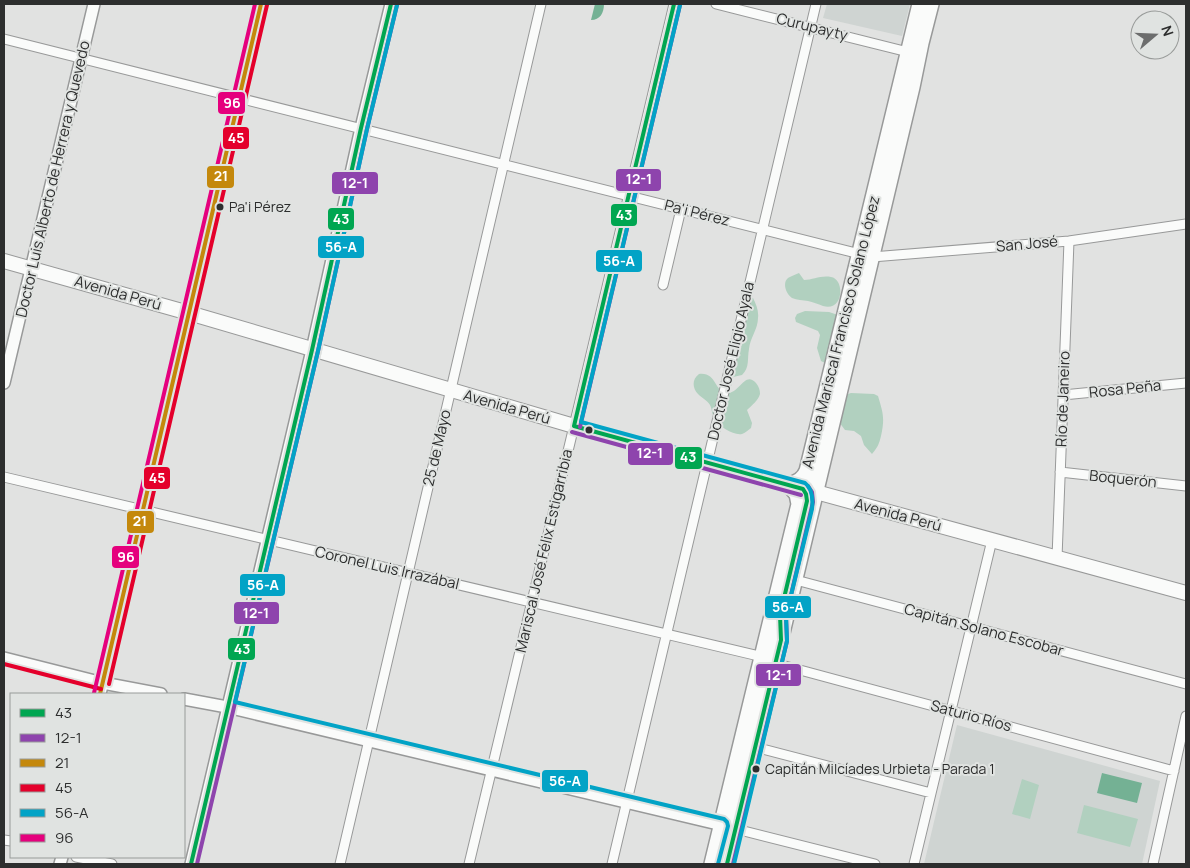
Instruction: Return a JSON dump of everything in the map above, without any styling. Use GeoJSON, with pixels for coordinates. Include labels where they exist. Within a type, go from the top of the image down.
{"type":"FeatureCollection","features":[{"type":"Feature","properties":{"kind":"highway","name":"Avenida Mariscal Francisco Solano López"},"geometry":{"type":"LineString","coordinates":[[814,473],[831,372],[866,255],[908,52],[920,4]]}},
{"type":"Feature","properties":{"kind":"highway","name":"Avenida Mariscal Francisco Solano López"},"geometry":{"type":"LineString","coordinates":[[809,495],[866,255],[932,4]]}},
{"type":"Feature","properties":{"kind":"highway"},"geometry":{"type":"LineString","coordinates":[[745,790],[746,758],[766,666],[780,640],[780,615],[807,501],[806,494],[809,495],[811,486],[830,390],[831,372]]}},
{"type":"Feature","properties":{"kind":"highway"},"geometry":{"type":"LineString","coordinates":[[809,495],[800,481],[805,476],[814,473]]}},
{"type":"Feature","properties":{"kind":"highway"},"geometry":{"type":"LineString","coordinates":[[728,864],[729,827],[789,578]]}},
{"type":"Feature","properties":{"kind":"highway"},"geometry":{"type":"LineString","coordinates":[[712,864],[745,790],[755,747],[769,660]]}},
{"type":"Feature","properties":{"kind":"main road","name":"Avenida Perú"},"geometry":{"type":"LineString","coordinates":[[4,261],[707,463],[809,495],[992,540],[1186,593]]}},
{"type":"Feature","properties":{"kind":"street","name":"Doctor Luis Alberto de Herrera y Quevedo"},"geometry":{"type":"LineString","coordinates":[[4,383],[94,4]]}},
{"type":"Feature","properties":{"kind":"street"},"geometry":{"type":"LineString","coordinates":[[102,689],[261,4]]}},
{"type":"Feature","properties":{"kind":"street"},"geometry":{"type":"LineString","coordinates":[[191,864],[391,4]]}},
{"type":"Feature","properties":{"kind":"street","name":"25 de Mayo"},"geometry":{"type":"LineString","coordinates":[[340,864],[542,4]]}},
{"type":"Feature","properties":{"kind":"street","name":"Mariscal José Félix Estigarribia"},"geometry":{"type":"LineString","coordinates":[[469,864],[674,4]]}},
{"type":"Feature","properties":{"kind":"street","name":"Curupayty"},"geometry":{"type":"LineString","coordinates":[[716,4],[908,52]]}},
{"type":"Feature","properties":{"kind":"street","name":"Doctor José Eligio Ayala"},"geometry":{"type":"LineString","coordinates":[[612,864],[816,4]]}},
{"type":"Feature","properties":{"kind":"street","name":"Pa'i Pérez"},"geometry":{"type":"LineString","coordinates":[[4,39],[866,255]]}},
{"type":"Feature","properties":{"kind":"street"},"geometry":{"type":"LineString","coordinates":[[663,285],[681,209]]}},
{"type":"Feature","properties":{"kind":"street","name":"San José"},"geometry":{"type":"LineString","coordinates":[[866,255],[1069,241],[1186,224]]}},
{"type":"Feature","properties":{"kind":"street","name":"Río de Janeiro"},"geometry":{"type":"LineString","coordinates":[[1057,558],[1069,241]]}},
{"type":"Feature","properties":{"kind":"street","name":"Rosa Peña"},"geometry":{"type":"LineString","coordinates":[[1063,395],[1186,383]]}},
{"type":"Feature","properties":{"kind":"street","name":"Boquerón"},"geometry":{"type":"LineString","coordinates":[[1060,472],[1186,486]]}},
{"type":"Feature","properties":{"kind":"street","name":"Coronel Luis Irrazábal"},"geometry":{"type":"LineString","coordinates":[[4,477],[769,660]]}},
{"type":"Feature","properties":{"kind":"street"},"geometry":{"type":"LineString","coordinates":[[914,864],[992,540]]}},
{"type":"Feature","properties":{"kind":"street","name":"Capitán Solano Escobar"},"geometry":{"type":"LineString","coordinates":[[789,578],[1186,684]]}},
{"type":"Feature","properties":{"kind":"street"},"geometry":{"type":"LineString","coordinates":[[4,658],[102,689],[149,693]]}},
{"type":"Feature","properties":{"kind":"street","name":"Saturio Ríos"},"geometry":{"type":"LineString","coordinates":[[769,660],[1174,772]]}},
{"type":"Feature","properties":{"kind":"street"},"geometry":{"type":"LineString","coordinates":[[185,699],[227,707],[627,802],[875,864]]}},
{"type":"Feature","properties":{"kind":"street"},"geometry":{"type":"LineString","coordinates":[[1153,864],[1186,716]]}},
{"type":"Feature","properties":{"kind":"street"},"geometry":{"type":"LineString","coordinates":[[755,747],[931,793]]}},
{"type":"Feature","properties":{"kind":"street"},"geometry":{"type":"LineString","coordinates":[[81,858],[112,864]]}},
{"type":"Feature","properties":{"kind":"shaded area"},"geometry":{"type":"Polygon","coordinates":[[[595,4],[604,4],[603,10],[599,17],[591,20],[595,4]]]}},
{"type":"Feature","properties":{"kind":"shaded area"},"geometry":{"type":"Polygon","coordinates":[[[827,4],[910,4],[902,36],[823,18],[827,4]]]}},
{"type":"Feature","properties":{"kind":"shaded area"},"geometry":{"type":"Polygon","coordinates":[[[799,273],[804,280],[824,277],[836,279],[839,283],[840,294],[835,304],[830,307],[792,298],[787,291],[785,283],[788,278],[799,273]]]}},
{"type":"Feature","properties":{"kind":"shaded area"},"geometry":{"type":"Polygon","coordinates":[[[749,298],[753,298],[756,305],[758,322],[750,345],[746,369],[742,375],[733,377],[730,368],[734,360],[741,355],[737,352],[744,329],[743,306],[749,298]]]}},
{"type":"Feature","properties":{"kind":"shaded area"},"geometry":{"type":"Polygon","coordinates":[[[805,311],[829,312],[838,315],[830,362],[825,363],[821,361],[817,348],[820,335],[818,331],[796,322],[797,314],[805,311]]]}},
{"type":"Feature","properties":{"kind":"shaded area"},"geometry":{"type":"Polygon","coordinates":[[[699,374],[709,376],[723,392],[727,393],[735,390],[749,379],[756,383],[760,394],[747,410],[752,423],[751,428],[743,434],[735,434],[723,428],[717,422],[710,405],[695,389],[694,381],[699,374]]]}},
{"type":"Feature","properties":{"kind":"shaded area"},"geometry":{"type":"Polygon","coordinates":[[[851,393],[874,394],[878,396],[883,425],[879,443],[872,454],[864,445],[861,436],[854,431],[845,430],[839,422],[842,396],[851,393]]]}},
{"type":"Feature","properties":{"kind":"shaded area"},"geometry":{"type":"Polygon","coordinates":[[[957,725],[1160,781],[1142,864],[924,864],[957,725]]]}},
{"type":"Feature","properties":{"kind":"shaded area"},"geometry":{"type":"Polygon","coordinates":[[[1102,773],[1142,783],[1137,803],[1097,793],[1102,773]]]}},
{"type":"Feature","properties":{"kind":"shaded area"},"geometry":{"type":"Polygon","coordinates":[[[1022,779],[1039,785],[1030,819],[1012,814],[1022,779]]]}},
{"type":"Feature","properties":{"kind":"shaded area"},"geometry":{"type":"Polygon","coordinates":[[[1084,805],[1138,819],[1130,847],[1077,833],[1084,805]]]}},
{"type":"Feature","properties":{"kind":"transit line","name":"96"},"geometry":{"type":"LineString","coordinates":[[94,693],[255,4]]}},
{"type":"Feature","properties":{"kind":"transit line","name":"21"},"geometry":{"type":"LineString","coordinates":[[100,693],[261,4]]}},
{"type":"Feature","properties":{"kind":"transit line","name":"43"},"geometry":{"type":"LineString","coordinates":[[191,864],[391,4]]}},
{"type":"Feature","properties":{"kind":"transit line","name":"43"},"geometry":{"type":"LineString","coordinates":[[574,426],[674,4]]}},
{"type":"Feature","properties":{"kind":"transit line","name":"45"},"geometry":{"type":"LineString","coordinates":[[109,684],[267,5]]}},
{"type":"Feature","properties":{"kind":"transit line","name":"12-1"},"geometry":{"type":"LineString","coordinates":[[197,864],[318,351],[367,129],[397,5]]}},
{"type":"Feature","properties":{"kind":"transit line","name":"56-A"},"geometry":{"type":"LineString","coordinates":[[397,5],[235,702],[724,819],[728,826],[718,864]]}},
{"type":"Feature","properties":{"kind":"transit line","name":"12-1"},"geometry":{"type":"LineString","coordinates":[[580,427],[680,5]]}},
{"type":"Feature","properties":{"kind":"transit line","name":"56-A"},"geometry":{"type":"LineString","coordinates":[[680,5],[581,422],[805,483],[811,491],[812,509],[786,616],[787,641],[734,864]]}},
{"type":"Feature","properties":{"kind":"transit line","name":"43"},"geometry":{"type":"LineString","coordinates":[[574,426],[803,489]]}},
{"type":"Feature","properties":{"kind":"transit line","name":"12-1"},"geometry":{"type":"LineString","coordinates":[[572,432],[801,495]]}},
{"type":"Feature","properties":{"kind":"transit line","name":"12-1"},"geometry":{"type":"LineString","coordinates":[[733,864],[787,641],[786,616],[813,502],[812,492],[808,486]]}},
{"type":"Feature","properties":{"kind":"transit line","name":"43"},"geometry":{"type":"LineString","coordinates":[[727,864],[781,640],[780,615],[807,501],[803,489]]}},
{"type":"Feature","properties":{"kind":"transit line","name":"45"},"geometry":{"type":"LineString","coordinates":[[4,664],[101,689]]}},
{"type":"Feature","properties":{"kind":"place","name":"Pa'i Pérez"},"geometry":{"type":"Point","coordinates":[220,207]}},
{"type":"Feature","properties":{"kind":"place","name":"Capitán Milcíades Urbieta - Parada 1"},"geometry":{"type":"Point","coordinates":[756,769]}}]}
